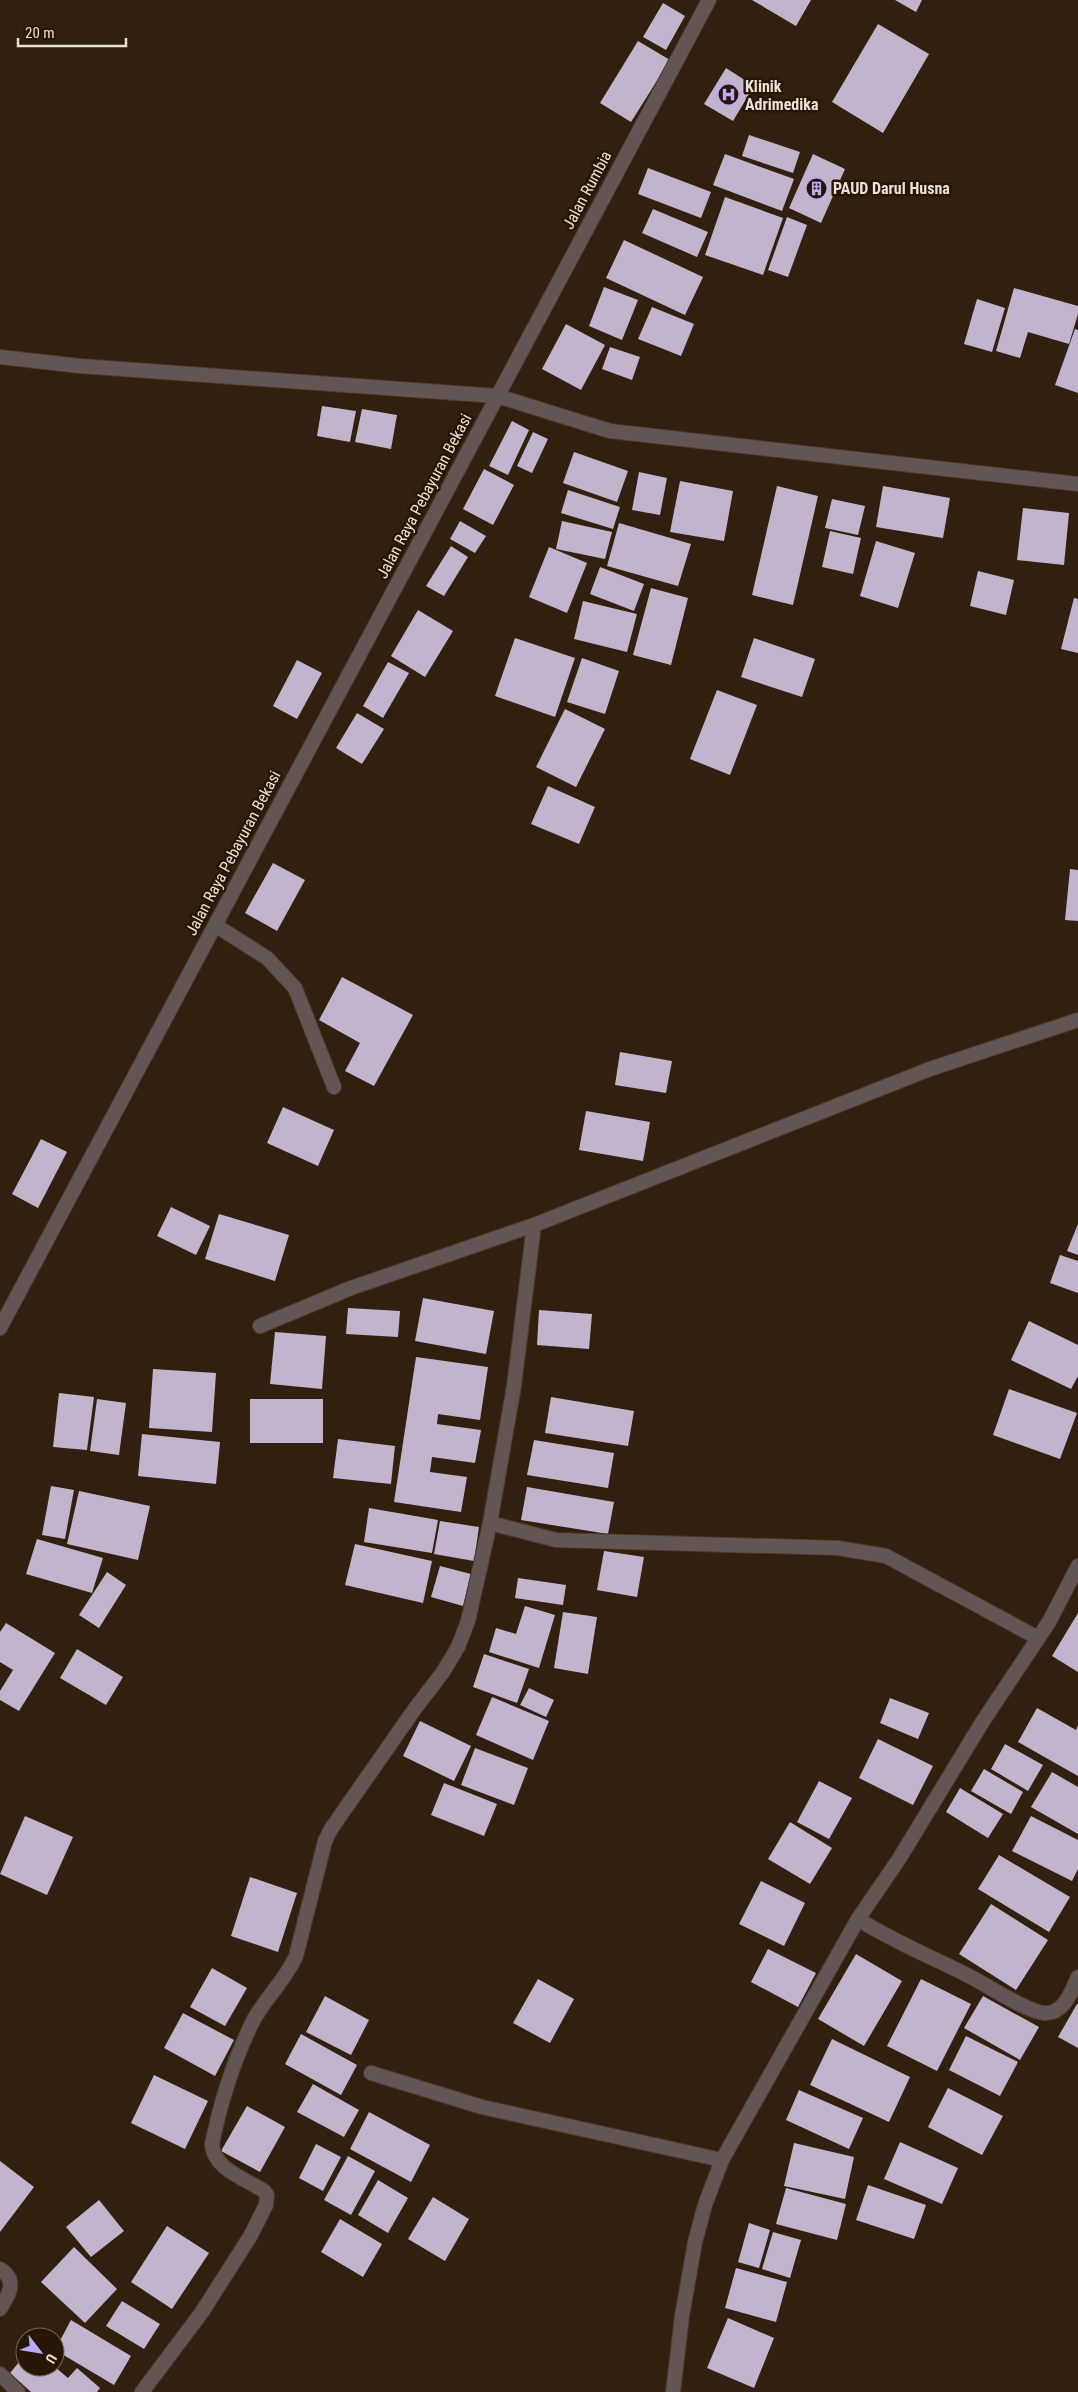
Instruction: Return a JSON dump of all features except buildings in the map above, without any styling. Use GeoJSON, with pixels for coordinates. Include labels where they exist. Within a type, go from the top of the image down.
{"type":"FeatureCollection","features":[{"type":"Feature","properties":{"kind":"street","name":"Jalan Rumbia"},"geometry":{"type":"LineString","coordinates":[[497,396],[708,0]]}},
{"type":"Feature","properties":{"kind":"street"},"geometry":{"type":"LineString","coordinates":[[0,357],[80,366],[497,396],[610,431],[1078,484]]}},
{"type":"Feature","properties":{"kind":"street","name":"Jalan Raya Pebayuran Bekasi"},"geometry":{"type":"LineString","coordinates":[[0,1328],[497,396]]}},
{"type":"Feature","properties":{"kind":"street"},"geometry":{"type":"LineString","coordinates":[[215,924],[267,958],[295,988],[334,1087]]}},
{"type":"Feature","properties":{"kind":"street"},"geometry":{"type":"LineString","coordinates":[[260,1326],[351,1288],[534,1225],[930,1069],[1078,1020]]}},
{"type":"Feature","properties":{"kind":"street"},"geometry":{"type":"LineString","coordinates":[[142,2392],[202,2312],[251,2236],[266,2205],[267,2195],[264,2191],[220,2164],[212,2152],[214,2135],[232,2073],[252,2024],[272,1990],[290,1968],[296,1956],[318,1864],[331,1829],[414,1710],[444,1672],[458,1647],[468,1621],[490,1523],[514,1386],[534,1225]]}},
{"type":"Feature","properties":{"kind":"street"},"geometry":{"type":"LineString","coordinates":[[490,1523],[556,1540],[838,1548],[886,1556],[1038,1638]]}},
{"type":"Feature","properties":{"kind":"street"},"geometry":{"type":"LineString","coordinates":[[673,2392],[682,2316],[694,2242],[705,2205],[722,2160],[858,1918],[899,1860],[983,1721],[1038,1638],[1078,1566]]}},
{"type":"Feature","properties":{"kind":"street"},"geometry":{"type":"LineString","coordinates":[[858,1918],[887,1937],[953,1968],[1026,2006],[1044,2013],[1055,2011],[1067,2001],[1078,1977]]}},
{"type":"Feature","properties":{"kind":"street"},"geometry":{"type":"LineString","coordinates":[[371,2073],[482,2107],[722,2160]]}},
{"type":"Feature","properties":{"kind":"street"},"geometry":{"type":"LineString","coordinates":[[0,2269],[8,2274],[11,2283],[10,2290],[0,2309]]}},
{"type":"Feature","properties":{"kind":"street"},"geometry":{"type":"LineString","coordinates":[[0,2374],[18,2392]]}},
{"type":"Feature","properties":{"kind":"place","name":"Klinik Adrimedika"},"geometry":{"type":"Point","coordinates":[729,95]}},
{"type":"Feature","properties":{"kind":"place","name":"PAUD Darul Husna"},"geometry":{"type":"Point","coordinates":[817,188]}}]}
